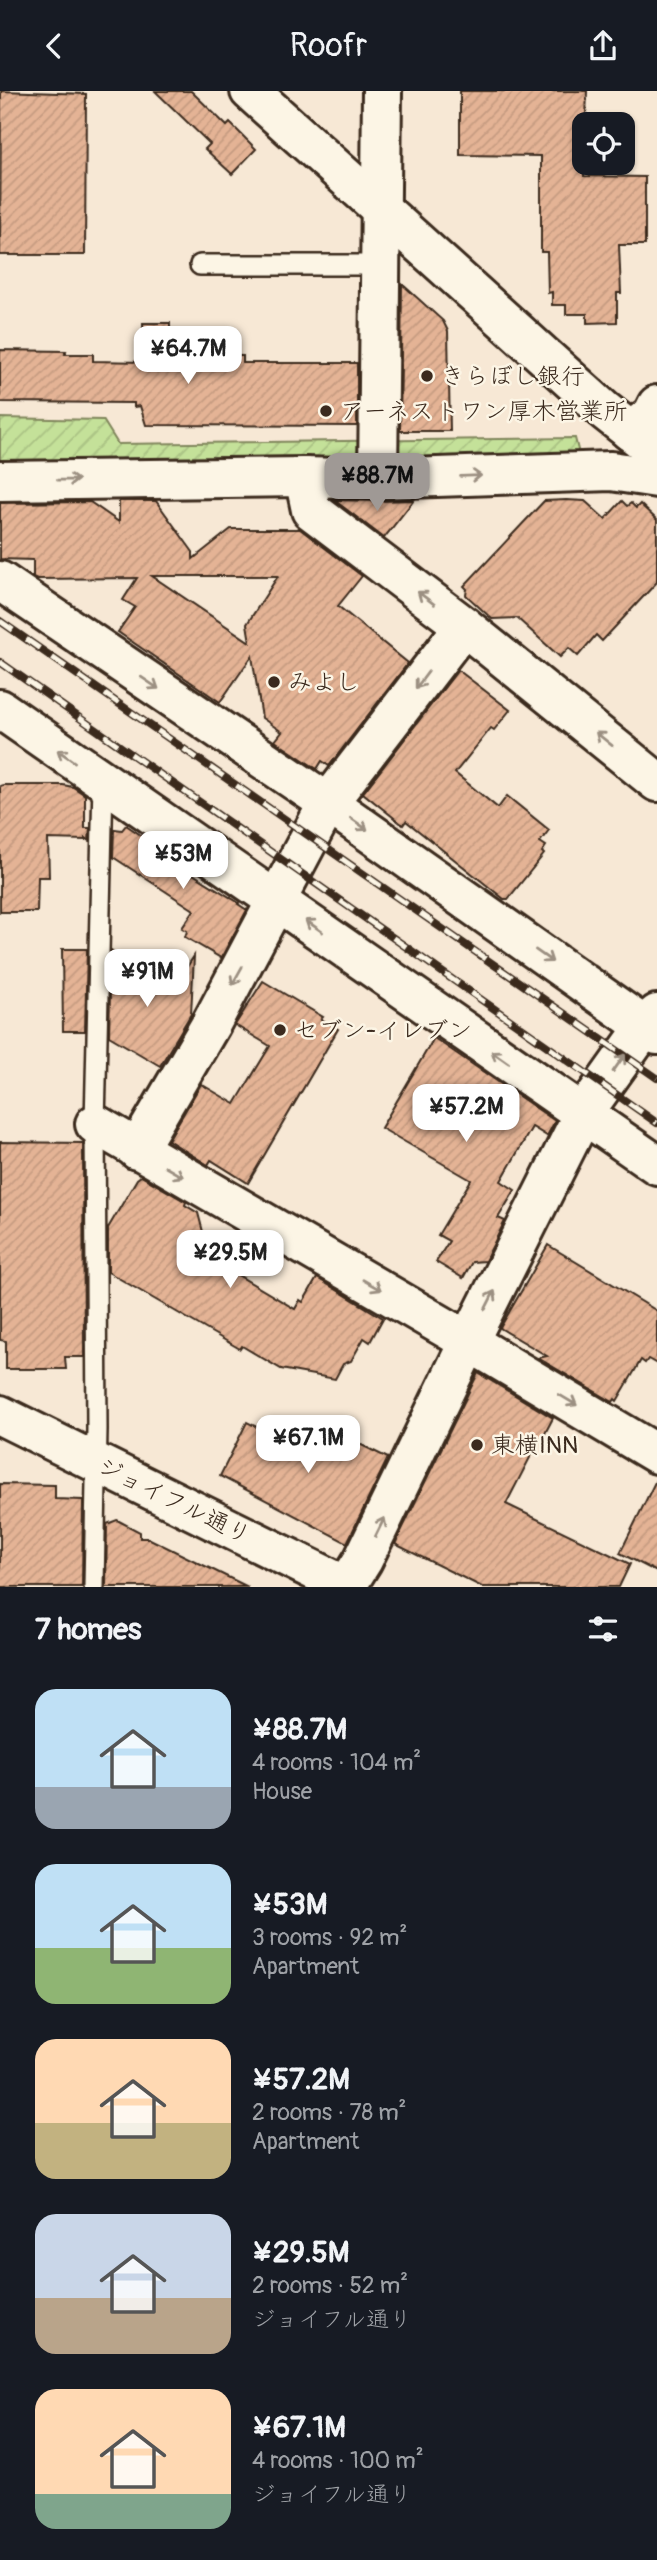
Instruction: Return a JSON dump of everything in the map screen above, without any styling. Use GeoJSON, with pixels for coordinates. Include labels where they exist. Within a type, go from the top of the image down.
{"type":"FeatureCollection","features":[{"type":"Feature","properties":{"kind":"street"},"geometry":{"type":"LineString","coordinates":[[250,91],[381,210],[648,429]]}},
{"type":"Feature","properties":{"kind":"street"},"geometry":{"type":"LineString","coordinates":[[378,478],[382,91]]}},
{"type":"Feature","properties":{"kind":"street"},"geometry":{"type":"LineString","coordinates":[[0,481],[378,478],[611,471],[657,478]]}},
{"type":"Feature","properties":{"kind":"street"},"geometry":{"type":"LineString","coordinates":[[304,477],[312,510],[464,626],[657,782]]}},
{"type":"Feature","properties":{"kind":"street"},"geometry":{"type":"LineString","coordinates":[[0,581],[653,1025],[583,1114],[363,1560],[347,1587]]}},
{"type":"Feature","properties":{"kind":"street"},"geometry":{"type":"LineString","coordinates":[[136,1150],[211,1024],[278,902],[328,803],[464,626]]}},
{"type":"Feature","properties":{"kind":"street"},"geometry":{"type":"LineString","coordinates":[[0,709],[657,1165]]}},
{"type":"Feature","properties":{"kind":"street"},"geometry":{"type":"LineString","coordinates":[[94,1125],[469,1341],[657,1454]]}},
{"type":"Feature","properties":{"kind":"street","name":"ジョイフル通り"},"geometry":{"type":"LineString","coordinates":[[0,1415],[347,1587]]}},
{"type":"Feature","properties":{"kind":"lane"},"geometry":{"type":"LineString","coordinates":[[200,265],[381,265]]}},
{"type":"Feature","properties":{"kind":"lane"},"geometry":{"type":"LineString","coordinates":[[94,1587],[94,1125],[103,782]]}},
{"type":"Feature","properties":{"kind":"green space"},"geometry":{"type":"Polygon","coordinates":[[[0,418],[103,420],[118,444],[575,438],[583,470],[0,470],[0,418]]]}},
{"type":"Feature","properties":{"kind":"building"},"geometry":{"type":"Polygon","coordinates":[[[1,91],[86,94],[85,255],[0,255],[1,91]]]}},
{"type":"Feature","properties":{"kind":"building"},"geometry":{"type":"Polygon","coordinates":[[[155,91],[191,91],[227,126],[230,123],[256,149],[232,174],[205,149],[210,144],[155,91]]]}},
{"type":"Feature","properties":{"kind":"building"},"geometry":{"type":"Polygon","coordinates":[[[460,91],[587,91],[586,112],[572,112],[572,175],[645,177],[645,245],[619,245],[621,293],[617,293],[617,322],[587,323],[587,314],[566,314],[566,305],[552,305],[552,292],[548,293],[547,252],[541,252],[541,156],[460,155],[460,91]]]}},
{"type":"Feature","properties":{"kind":"building"},"geometry":{"type":"Polygon","coordinates":[[[402,284],[443,321],[448,331],[450,431],[400,431],[402,284]]]}},
{"type":"Feature","properties":{"kind":"building"},"geometry":{"type":"Polygon","coordinates":[[[143,323],[170,323],[170,355],[243,356],[243,363],[357,363],[357,426],[146,425],[140,406],[134,407],[134,403],[0,402],[0,350],[66,351],[65,354],[93,354],[93,361],[144,362],[143,323]]]}},
{"type":"Feature","properties":{"kind":"building"},"geometry":{"type":"Polygon","coordinates":[[[334,500],[379,501],[414,500],[384,538],[334,500]]]}},
{"type":"Feature","properties":{"kind":"building"},"geometry":{"type":"Polygon","coordinates":[[[119,501],[156,501],[193,552],[193,559],[231,529],[300,529],[362,576],[338,606],[408,663],[329,766],[322,761],[317,769],[275,741],[282,732],[262,718],[252,656],[220,702],[118,632],[135,607],[123,600],[137,578],[37,579],[33,577],[33,560],[0,559],[0,503],[90,502],[119,522],[119,501]],[[152,576],[250,642],[247,624],[278,576],[152,576]]]}},
{"type":"Feature","properties":{"kind":"building"},"geometry":{"type":"Polygon","coordinates":[[[544,501],[585,501],[605,519],[622,501],[627,506],[631,503],[636,508],[640,504],[657,520],[657,582],[602,641],[596,635],[578,656],[569,648],[560,657],[517,618],[492,619],[466,595],[467,589],[464,586],[544,501]]]}},
{"type":"Feature","properties":{"kind":"building"},"geometry":{"type":"Polygon","coordinates":[[[458,670],[510,710],[494,730],[491,728],[455,773],[498,808],[507,796],[549,830],[540,842],[546,846],[542,852],[544,854],[508,899],[504,899],[406,821],[403,825],[363,793],[458,670]]]}},
{"type":"Feature","properties":{"kind":"building"},"geometry":{"type":"Polygon","coordinates":[[[63,785],[73,787],[85,795],[85,828],[90,828],[89,841],[85,838],[48,839],[49,877],[38,877],[37,912],[0,912],[0,786],[63,785]]]}},
{"type":"Feature","properties":{"kind":"building"},"geometry":{"type":"Polygon","coordinates":[[[126,825],[247,910],[221,958],[185,937],[187,931],[182,928],[194,910],[113,857],[114,829],[122,830],[126,825]]]}},
{"type":"Feature","properties":{"kind":"building"},"geometry":{"type":"Polygon","coordinates":[[[62,949],[87,949],[85,1031],[63,1031],[62,949]]]}},
{"type":"Feature","properties":{"kind":"building"},"geometry":{"type":"Polygon","coordinates":[[[111,950],[172,990],[194,956],[191,1014],[160,1066],[109,1036],[111,950]]]}},
{"type":"Feature","properties":{"kind":"building"},"geometry":{"type":"Polygon","coordinates":[[[263,981],[338,1029],[248,1183],[211,1160],[208,1165],[168,1140],[201,1084],[235,1104],[270,1046],[235,1025],[263,981]]]}},
{"type":"Feature","properties":{"kind":"building"},"geometry":{"type":"Polygon","coordinates":[[[434,1038],[555,1121],[547,1136],[532,1127],[501,1181],[515,1190],[498,1218],[505,1221],[485,1261],[472,1262],[463,1278],[436,1262],[449,1241],[438,1235],[471,1180],[381,1128],[434,1038]]]}},
{"type":"Feature","properties":{"kind":"building"},"geometry":{"type":"Polygon","coordinates":[[[0,1142],[83,1143],[84,1357],[65,1357],[66,1369],[6,1369],[6,1341],[0,1340],[0,1142]]]}},
{"type":"Feature","properties":{"kind":"building"},"geometry":{"type":"Polygon","coordinates":[[[141,1176],[186,1202],[185,1205],[198,1213],[203,1232],[194,1249],[295,1309],[300,1300],[303,1302],[317,1278],[383,1318],[370,1342],[364,1338],[351,1361],[343,1364],[335,1379],[281,1369],[242,1346],[240,1349],[108,1272],[108,1228],[141,1176]]]}},
{"type":"Feature","properties":{"kind":"building"},"geometry":{"type":"Polygon","coordinates":[[[548,1245],[657,1311],[657,1364],[648,1359],[645,1363],[641,1360],[617,1401],[615,1399],[613,1402],[538,1358],[547,1356],[500,1328],[548,1245]]]}},
{"type":"Feature","properties":{"kind":"building"},"geometry":{"type":"Polygon","coordinates":[[[478,1373],[553,1418],[506,1504],[630,1564],[619,1587],[482,1587],[395,1544],[478,1373]]]}},
{"type":"Feature","properties":{"kind":"building"},"geometry":{"type":"Polygon","coordinates":[[[317,1417],[342,1429],[339,1434],[388,1458],[347,1543],[220,1476],[247,1422],[301,1449],[317,1417]]]}},
{"type":"Feature","properties":{"kind":"building"},"geometry":{"type":"Polygon","coordinates":[[[657,1478],[657,1572],[620,1553],[657,1478]]]}},
{"type":"Feature","properties":{"kind":"building"},"geometry":{"type":"Polygon","coordinates":[[[0,1484],[55,1485],[55,1499],[83,1500],[82,1587],[0,1587],[0,1484]]]}},
{"type":"Feature","properties":{"kind":"building"},"geometry":{"type":"Polygon","coordinates":[[[117,1520],[140,1532],[140,1538],[148,1538],[248,1587],[106,1587],[107,1524],[117,1520]]]}},
{"type":"Feature","properties":{"kind":"railway"},"geometry":{"type":"LineString","coordinates":[[0,621],[657,1078]]}},
{"type":"Feature","properties":{"kind":"railway"},"geometry":{"type":"LineString","coordinates":[[0,662],[657,1123]]}},
{"type":"Feature","properties":{"kind":"place","name":"きらぼし銀行"},"geometry":{"type":"Point","coordinates":[427,376]}},
{"type":"Feature","properties":{"kind":"place","name":"アーネストワン厚木営業所"},"geometry":{"type":"Point","coordinates":[326,411]}},
{"type":"Feature","properties":{"kind":"place","name":"みよし"},"geometry":{"type":"Point","coordinates":[274,682]}},
{"type":"Feature","properties":{"kind":"place","name":"セブン-イレブン"},"geometry":{"type":"Point","coordinates":[280,1030]}},
{"type":"Feature","properties":{"kind":"place","name":"東横INN"},"geometry":{"type":"Point","coordinates":[477,1445]}}]}
